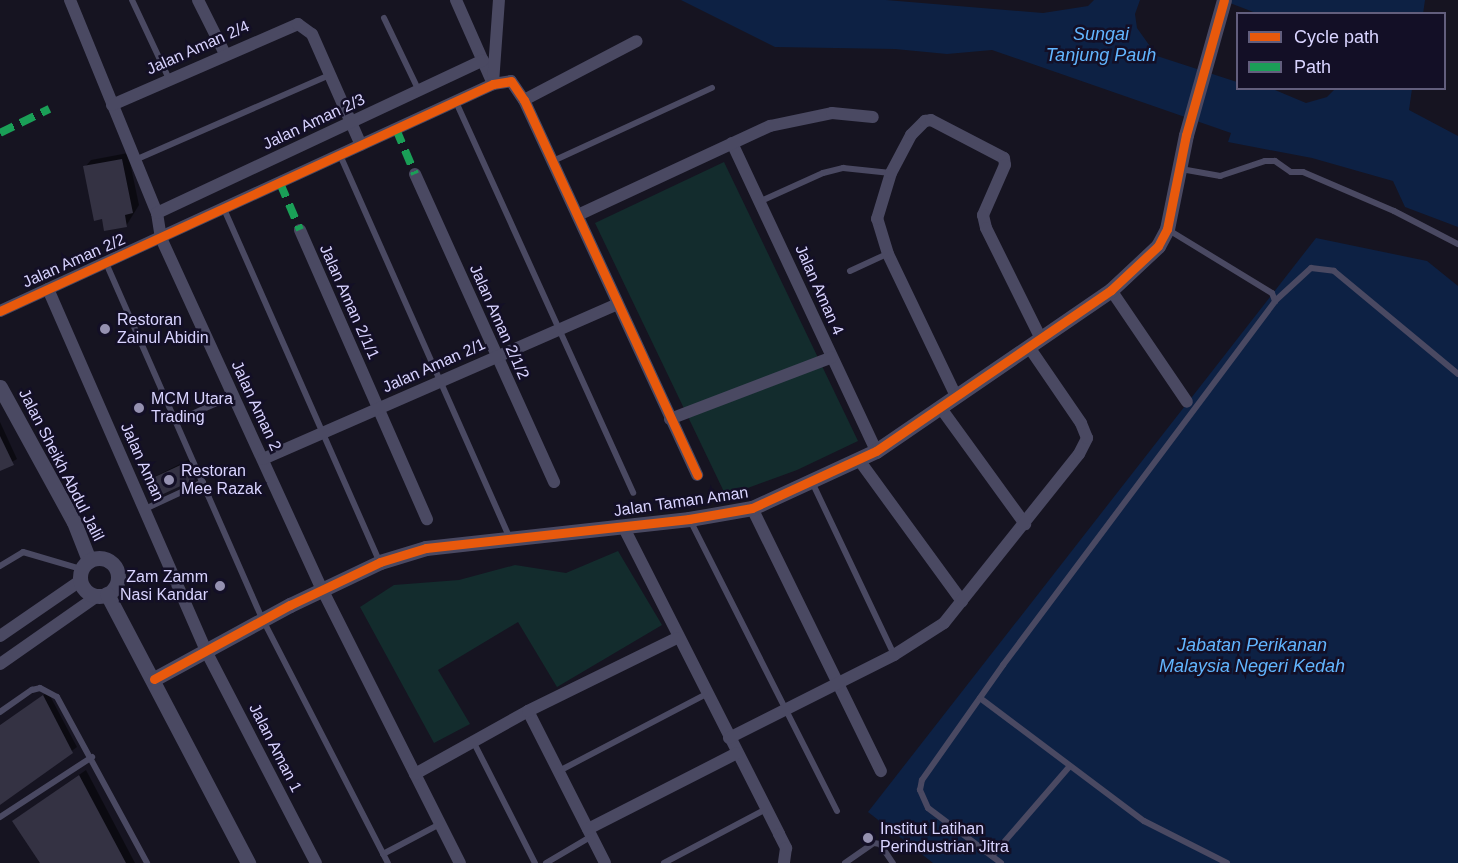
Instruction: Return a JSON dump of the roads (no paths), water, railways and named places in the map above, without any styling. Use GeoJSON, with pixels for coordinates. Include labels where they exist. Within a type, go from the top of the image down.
{"type":"FeatureCollection","features":[{"type":"Feature","properties":{"kind":"street","name":"Jalan Aman 2"},"geometry":{"type":"LineString","coordinates":[[70,0],[157,213],[161,238],[322,589],[460,863]]}},
{"type":"Feature","properties":{"kind":"street"},"geometry":{"type":"LineString","coordinates":[[198,0],[225,54]]}},
{"type":"Feature","properties":{"kind":"street"},"geometry":{"type":"LineString","coordinates":[[456,0],[493,84]]}},
{"type":"Feature","properties":{"kind":"street"},"geometry":{"type":"LineString","coordinates":[[493,84],[499,0]]}},
{"type":"Feature","properties":{"kind":"street","name":"Jalan Taman Aman"},"geometry":{"type":"LineString","coordinates":[[154,680],[205,649],[380,562],[426,548],[508,536],[689,519],[753,508],[876,451],[1111,290],[1146,261],[1167,229],[1186,135],[1222,7]]}},
{"type":"Feature","properties":{"kind":"street","name":"Jalan Aman 2/4"},"geometry":{"type":"LineString","coordinates":[[112,105],[298,24],[312,34],[330,75]]}},
{"type":"Feature","properties":{"kind":"street"},"geometry":{"type":"LineString","coordinates":[[524,100],[637,41]]}},
{"type":"Feature","properties":{"kind":"street","name":"Jalan Aman 2/3"},"geometry":{"type":"LineString","coordinates":[[157,213],[483,60]]}},
{"type":"Feature","properties":{"kind":"street"},"geometry":{"type":"LineString","coordinates":[[330,75],[361,145]]}},
{"type":"Feature","properties":{"kind":"street"},"geometry":{"type":"LineString","coordinates":[[493,84],[511,81],[524,100],[696,475]]}},
{"type":"Feature","properties":{"kind":"street","name":"Jalan Aman 2/2"},"geometry":{"type":"LineString","coordinates":[[0,310],[493,84]]}},
{"type":"Feature","properties":{"kind":"street"},"geometry":{"type":"LineString","coordinates":[[578,215],[770,126],[809,115],[873,117]]}},
{"type":"Feature","properties":{"kind":"street"},"geometry":{"type":"LineString","coordinates":[[729,738],[894,655],[944,624],[1079,454],[1087,438],[1035,343],[986,228],[983,215],[1005,165],[1004,158],[940,125],[925,121],[911,135],[891,173],[878,219],[888,254],[956,396]]}},
{"type":"Feature","properties":{"kind":"street","name":"Jalan Aman 4"},"geometry":{"type":"LineString","coordinates":[[732,143],[876,451]]}},
{"type":"Feature","properties":{"kind":"street","name":"Jalan Aman 2/1/2"},"geometry":{"type":"LineString","coordinates":[[415,174],[554,482]]}},
{"type":"Feature","properties":{"kind":"street","name":"Jalan Aman 2/1/1"},"geometry":{"type":"LineString","coordinates":[[300,230],[427,519]]}},
{"type":"Feature","properties":{"kind":"street","name":"Jalan Aman"},"geometry":{"type":"LineString","coordinates":[[48,289],[205,649]]}},
{"type":"Feature","properties":{"kind":"street"},"geometry":{"type":"LineString","coordinates":[[1111,290],[1187,402]]}},
{"type":"Feature","properties":{"kind":"street","name":"Jalan Aman 2/1"},"geometry":{"type":"LineString","coordinates":[[263,459],[618,304]]}},
{"type":"Feature","properties":{"kind":"street"},"geometry":{"type":"LineString","coordinates":[[670,419],[832,357]]}},
{"type":"Feature","properties":{"kind":"street","name":"Jalan Sheikh Abdul Jalil"},"geometry":{"type":"LineString","coordinates":[[0,387],[68,512],[84,570]]}},
{"type":"Feature","properties":{"kind":"street"},"geometry":{"type":"LineString","coordinates":[[940,407],[1025,524]]}},
{"type":"Feature","properties":{"kind":"street"},"geometry":{"type":"LineString","coordinates":[[859,460],[962,602]]}},
{"type":"Feature","properties":{"kind":"street"},"geometry":{"type":"LineString","coordinates":[[753,508],[881,771]]}},
{"type":"Feature","properties":{"kind":"street"},"geometry":{"type":"LineString","coordinates":[[623,526],[677,638],[786,848],[784,863]]}},
{"type":"Feature","properties":{"kind":"street"},"geometry":{"type":"LineString","coordinates":[[0,636],[84,570],[107,560],[115,568],[115,586],[0,664]]}},
{"type":"Feature","properties":{"kind":"street"},"geometry":{"type":"LineString","coordinates":[[84,570],[86,591],[102,595],[154,680],[248,863]]}},
{"type":"Feature","properties":{"kind":"street"},"geometry":{"type":"LineString","coordinates":[[415,774],[528,711],[677,638]]}},
{"type":"Feature","properties":{"kind":"street","name":"Jalan Aman 1"},"geometry":{"type":"LineString","coordinates":[[205,649],[316,863]]}},
{"type":"Feature","properties":{"kind":"street"},"geometry":{"type":"LineString","coordinates":[[528,711],[605,863]]}},
{"type":"Feature","properties":{"kind":"street"},"geometry":{"type":"LineString","coordinates":[[590,832],[737,753]]}},
{"type":"Feature","properties":{"kind":"lane"},"geometry":{"type":"LineString","coordinates":[[132,0],[169,79]]}},
{"type":"Feature","properties":{"kind":"lane"},"geometry":{"type":"LineString","coordinates":[[384,18],[419,91]]}},
{"type":"Feature","properties":{"kind":"lane"},"geometry":{"type":"LineString","coordinates":[[135,160],[330,75]]}},
{"type":"Feature","properties":{"kind":"lane"},"geometry":{"type":"LineString","coordinates":[[553,161],[712,88]]}},
{"type":"Feature","properties":{"kind":"lane"},"geometry":{"type":"LineString","coordinates":[[456,102],[633,493]]}},
{"type":"Feature","properties":{"kind":"lane"},"geometry":{"type":"LineString","coordinates":[[340,155],[508,536]]}},
{"type":"Feature","properties":{"kind":"lane"},"geometry":{"type":"LineString","coordinates":[[1180,168],[1220,176],[1265,161],[1275,161],[1291,171],[1304,172],[1394,211],[1458,244]]}},
{"type":"Feature","properties":{"kind":"lane"},"geometry":{"type":"LineString","coordinates":[[761,201],[823,173],[843,168],[891,173]]}},
{"type":"Feature","properties":{"kind":"lane"},"geometry":{"type":"LineString","coordinates":[[224,209],[380,562]]}},
{"type":"Feature","properties":{"kind":"lane"},"geometry":{"type":"LineString","coordinates":[[1167,229],[1272,293],[1275,302]]}},
{"type":"Feature","properties":{"kind":"lane"},"geometry":{"type":"LineString","coordinates":[[850,271],[888,254]]}},
{"type":"Feature","properties":{"kind":"lane"},"geometry":{"type":"LineString","coordinates":[[106,263],[263,620],[387,863]]}},
{"type":"Feature","properties":{"kind":"lane"},"geometry":{"type":"LineString","coordinates":[[1000,863],[940,819],[922,800],[920,790],[930,767],[1275,302],[1311,268],[1334,271],[1458,374]]}},
{"type":"Feature","properties":{"kind":"lane"},"geometry":{"type":"LineString","coordinates":[[176,421],[234,396]]}},
{"type":"Feature","properties":{"kind":"lane"},"geometry":{"type":"LineString","coordinates":[[145,509],[203,482]]}},
{"type":"Feature","properties":{"kind":"lane"},"geometry":{"type":"LineString","coordinates":[[812,482],[894,655]]}},
{"type":"Feature","properties":{"kind":"lane"},"geometry":{"type":"LineString","coordinates":[[689,519],[837,811]]}},
{"type":"Feature","properties":{"kind":"lane"},"geometry":{"type":"LineString","coordinates":[[0,566],[23,552],[84,570]]}},
{"type":"Feature","properties":{"kind":"lane"},"geometry":{"type":"LineString","coordinates":[[0,712],[32,690],[49,691],[57,697],[92,757],[147,863]]}},
{"type":"Feature","properties":{"kind":"lane"},"geometry":{"type":"LineString","coordinates":[[559,772],[706,694]]}},
{"type":"Feature","properties":{"kind":"lane"},"geometry":{"type":"LineString","coordinates":[[980,698],[1069,767],[1158,831],[1223,862]]}},
{"type":"Feature","properties":{"kind":"lane"},"geometry":{"type":"LineString","coordinates":[[472,741],[535,863]]}},
{"type":"Feature","properties":{"kind":"lane"},"geometry":{"type":"LineString","coordinates":[[0,818],[92,757]]}},
{"type":"Feature","properties":{"kind":"lane"},"geometry":{"type":"LineString","coordinates":[[992,856],[1069,767]]}},
{"type":"Feature","properties":{"kind":"lane"},"geometry":{"type":"LineString","coordinates":[[664,863],[766,809]]}},
{"type":"Feature","properties":{"kind":"lane"},"geometry":{"type":"LineString","coordinates":[[383,854],[440,824]]}},
{"type":"Feature","properties":{"kind":"lane"},"geometry":{"type":"LineString","coordinates":[[546,863],[590,832]]}},
{"type":"Feature","properties":{"kind":"lane"},"geometry":{"type":"LineString","coordinates":[[844,863],[874,843],[880,844],[893,863]]}},
{"type":"Feature","properties":{"kind":"water","name":"Sungai Tanjung Pauh"},"geometry":{"type":"Polygon","coordinates":[[[681,0],[886,0],[1043,13],[1088,6],[1094,0],[1140,0],[1135,14],[1137,28],[1157,56],[1236,82],[1236,90],[1275,90],[1306,103],[1327,97],[1334,90],[1412,90],[1409,110],[1458,136],[1458,227],[1405,207],[1393,181],[1312,158],[1228,142],[1231,133],[992,50],[947,54],[895,49],[775,47],[681,0]]]}},
{"type":"Feature","properties":{"kind":"water"},"geometry":{"type":"Polygon","coordinates":[[[1222,0],[1425,0],[1423,12],[1253,12],[1222,0]]]}},
{"type":"Feature","properties":{"kind":"water","name":"Jabatan Perikanan Malaysia Negeri Kedah"},"geometry":{"type":"Polygon","coordinates":[[[1316,238],[1427,261],[1458,286],[1458,863],[933,863],[868,812],[1316,238]]]}},
{"type":"Feature","properties":{"kind":"place","name":"Restoran Zainul Abidin"},"geometry":{"type":"Point","coordinates":[105,329]}},
{"type":"Feature","properties":{"kind":"place","name":"MCM Utara Trading"},"geometry":{"type":"Point","coordinates":[139,408]}},
{"type":"Feature","properties":{"kind":"place","name":"Restoran Mee Razak"},"geometry":{"type":"Point","coordinates":[169,480]}},
{"type":"Feature","properties":{"kind":"place","name":"Zam Zamm Nasi Kandar"},"geometry":{"type":"Point","coordinates":[220,586]}},
{"type":"Feature","properties":{"kind":"place","name":"Institut Latihan Perindustrian Jitra"},"geometry":{"type":"Point","coordinates":[868,838]}}]}
